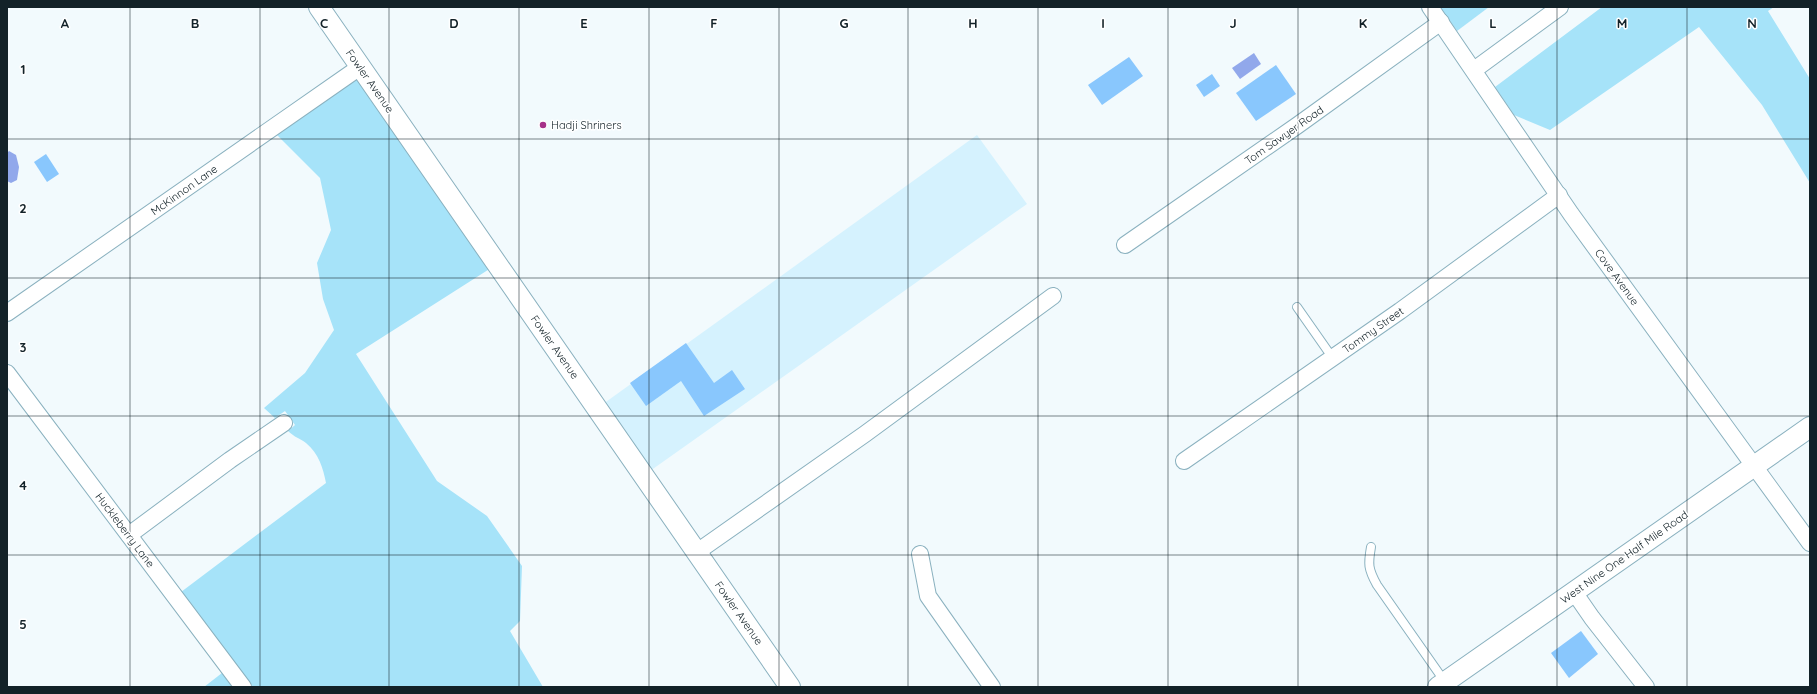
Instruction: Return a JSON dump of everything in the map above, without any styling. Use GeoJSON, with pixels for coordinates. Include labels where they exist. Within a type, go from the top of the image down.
{"type":"FeatureCollection","features":[{"type":"Feature","properties":{"kind":"street","name":"Fowler Avenue"},"geometry":{"type":"LineString","coordinates":[[319,7],[790,687]]}},
{"type":"Feature","properties":{"kind":"street","name":"Cove Avenue"},"geometry":{"type":"LineString","coordinates":[[1430,7],[1559,195],[1810,544]]}},
{"type":"Feature","properties":{"kind":"street"},"geometry":{"type":"LineString","coordinates":[[1474,70],[1560,7]]}},
{"type":"Feature","properties":{"kind":"street","name":"Tom Sawyer Road"},"geometry":{"type":"LineString","coordinates":[[1125,245],[1298,125],[1441,22]]}},
{"type":"Feature","properties":{"kind":"street","name":"McKinnon Lane"},"geometry":{"type":"LineString","coordinates":[[7,313],[360,66]]}},
{"type":"Feature","properties":{"kind":"street","name":"Tommy Street"},"geometry":{"type":"LineString","coordinates":[[1184,461],[1400,311],[1559,195]]}},
{"type":"Feature","properties":{"kind":"street"},"geometry":{"type":"LineString","coordinates":[[696,552],[872,429],[1053,296]]}},
{"type":"Feature","properties":{"kind":"street","name":"Huckleberry Lane"},"geometry":{"type":"LineString","coordinates":[[7,373],[243,687]]}},
{"type":"Feature","properties":{"kind":"street"},"geometry":{"type":"LineString","coordinates":[[129,535],[284,422]]}},
{"type":"Feature","properties":{"kind":"street","name":"West Nine One Half Mile Road"},"geometry":{"type":"LineString","coordinates":[[1441,684],[1810,427]]}},
{"type":"Feature","properties":{"kind":"street"},"geometry":{"type":"LineString","coordinates":[[920,554],[928,596],[992,687]]}},
{"type":"Feature","properties":{"kind":"street"},"geometry":{"type":"LineString","coordinates":[[1574,592],[1592,618],[1646,687]]}},
{"type":"Feature","properties":{"kind":"lane"},"geometry":{"type":"LineString","coordinates":[[1297,307],[1332,358]]}},
{"type":"Feature","properties":{"kind":"lane"},"geometry":{"type":"LineString","coordinates":[[1371,547],[1368,560],[1370,573],[1441,684]]}},
{"type":"Feature","properties":{"kind":"shaded area"},"geometry":{"type":"Polygon","coordinates":[[[1440,7],[1489,7],[1457,31],[1440,7]]]}},
{"type":"Feature","properties":{"kind":"shaded area"},"geometry":{"type":"Polygon","coordinates":[[[1602,7],[1774,7],[1768,11],[1810,79],[1810,183],[1762,105],[1699,27],[1550,130],[1514,115],[1495,87],[1602,7]]]}},
{"type":"Feature","properties":{"kind":"shaded area"},"geometry":{"type":"Polygon","coordinates":[[[359,78],[491,268],[356,354],[437,481],[487,516],[522,566],[520,621],[510,631],[543,687],[253,687],[181,592],[326,483],[322,467],[314,452],[306,443],[288,431],[295,425],[285,411],[275,418],[264,408],[305,373],[334,330],[323,299],[317,263],[331,230],[320,178],[277,135],[359,78]]]}},
{"type":"Feature","properties":{"kind":"shaded area"},"geometry":{"type":"Polygon","coordinates":[[[977,135],[1027,204],[650,471],[603,404],[977,135]]]}},
{"type":"Feature","properties":{"kind":"shaded area"},"geometry":{"type":"Polygon","coordinates":[[[222,673],[233,687],[204,687],[222,673]]]}},
{"type":"Feature","properties":{"kind":"water"},"geometry":{"type":"Polygon","coordinates":[[[1254,53],[1261,64],[1240,79],[1232,68],[1254,53]]]}},
{"type":"Feature","properties":{"kind":"water"},"geometry":{"type":"Polygon","coordinates":[[[9,151],[16,155],[19,167],[17,180],[11,183],[7,181],[7,153],[9,151]]]}},
{"type":"Feature","properties":{"kind":"building"},"geometry":{"type":"Polygon","coordinates":[[[1129,57],[1143,76],[1102,105],[1088,85],[1129,57]]]}},
{"type":"Feature","properties":{"kind":"building"},"geometry":{"type":"Polygon","coordinates":[[[1276,65],[1296,94],[1256,121],[1236,93],[1276,65]]]}},
{"type":"Feature","properties":{"kind":"building"},"geometry":{"type":"Polygon","coordinates":[[[1212,74],[1220,86],[1204,97],[1196,85],[1212,74]]]}},
{"type":"Feature","properties":{"kind":"building"},"geometry":{"type":"Polygon","coordinates":[[[46,154],[59,174],[47,182],[34,162],[46,154]]]}},
{"type":"Feature","properties":{"kind":"building"},"geometry":{"type":"Polygon","coordinates":[[[686,343],[714,383],[732,370],[745,389],[704,416],[681,381],[646,406],[630,383],[686,343]]]}},
{"type":"Feature","properties":{"kind":"building"},"geometry":{"type":"Polygon","coordinates":[[[1581,631],[1598,654],[1569,678],[1551,653],[1581,631]]]}},
{"type":"Feature","properties":{"kind":"place","name":"Hadji Shriners"},"geometry":{"type":"Point","coordinates":[543,125]}}]}
